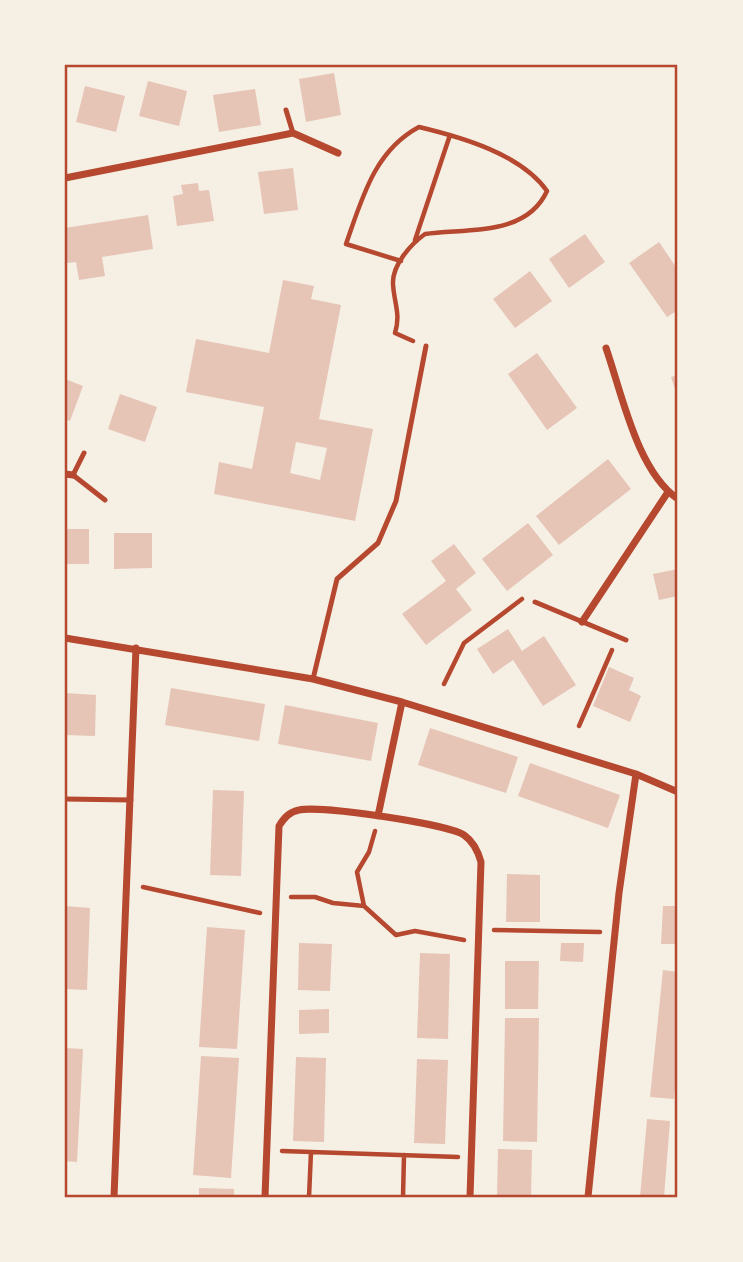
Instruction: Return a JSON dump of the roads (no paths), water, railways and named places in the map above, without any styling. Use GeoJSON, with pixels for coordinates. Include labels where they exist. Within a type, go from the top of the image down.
{"type":"FeatureCollection","features":[{"type":"Feature","properties":{"kind":"street"},"geometry":{"type":"LineString","coordinates":[[65,178],[293,133],[338,153]]}},
{"type":"Feature","properties":{"kind":"street"},"geometry":{"type":"LineString","coordinates":[[606,348],[643,455],[668,492],[678,499]]}},
{"type":"Feature","properties":{"kind":"street"},"geometry":{"type":"LineString","coordinates":[[582,622],[668,492]]}},
{"type":"Feature","properties":{"kind":"street"},"geometry":{"type":"LineString","coordinates":[[65,638],[313,679],[402,702],[636,774],[678,792]]}},
{"type":"Feature","properties":{"kind":"street"},"geometry":{"type":"LineString","coordinates":[[114,1197],[136,648]]}},
{"type":"Feature","properties":{"kind":"street"},"geometry":{"type":"LineString","coordinates":[[378,816],[402,702]]}},
{"type":"Feature","properties":{"kind":"street"},"geometry":{"type":"LineString","coordinates":[[588,1197],[615,932],[636,774]]}},
{"type":"Feature","properties":{"kind":"street"},"geometry":{"type":"LineString","coordinates":[[265,1197],[279,826],[285,817],[307,808],[378,816],[460,833],[472,842],[481,862],[470,1197]]}},
{"type":"Feature","properties":{"kind":"lane"},"geometry":{"type":"LineString","coordinates":[[286,110],[293,133]]}},
{"type":"Feature","properties":{"kind":"lane"},"geometry":{"type":"LineString","coordinates":[[313,679],[337,579],[378,542],[396,501],[426,346]]}},
{"type":"Feature","properties":{"kind":"lane"},"geometry":{"type":"LineString","coordinates":[[84,453],[69,475],[105,500]]}},
{"type":"Feature","properties":{"kind":"lane"},"geometry":{"type":"LineString","coordinates":[[535,602],[626,640]]}},
{"type":"Feature","properties":{"kind":"lane"},"geometry":{"type":"LineString","coordinates":[[65,799],[131,800]]}}]}
